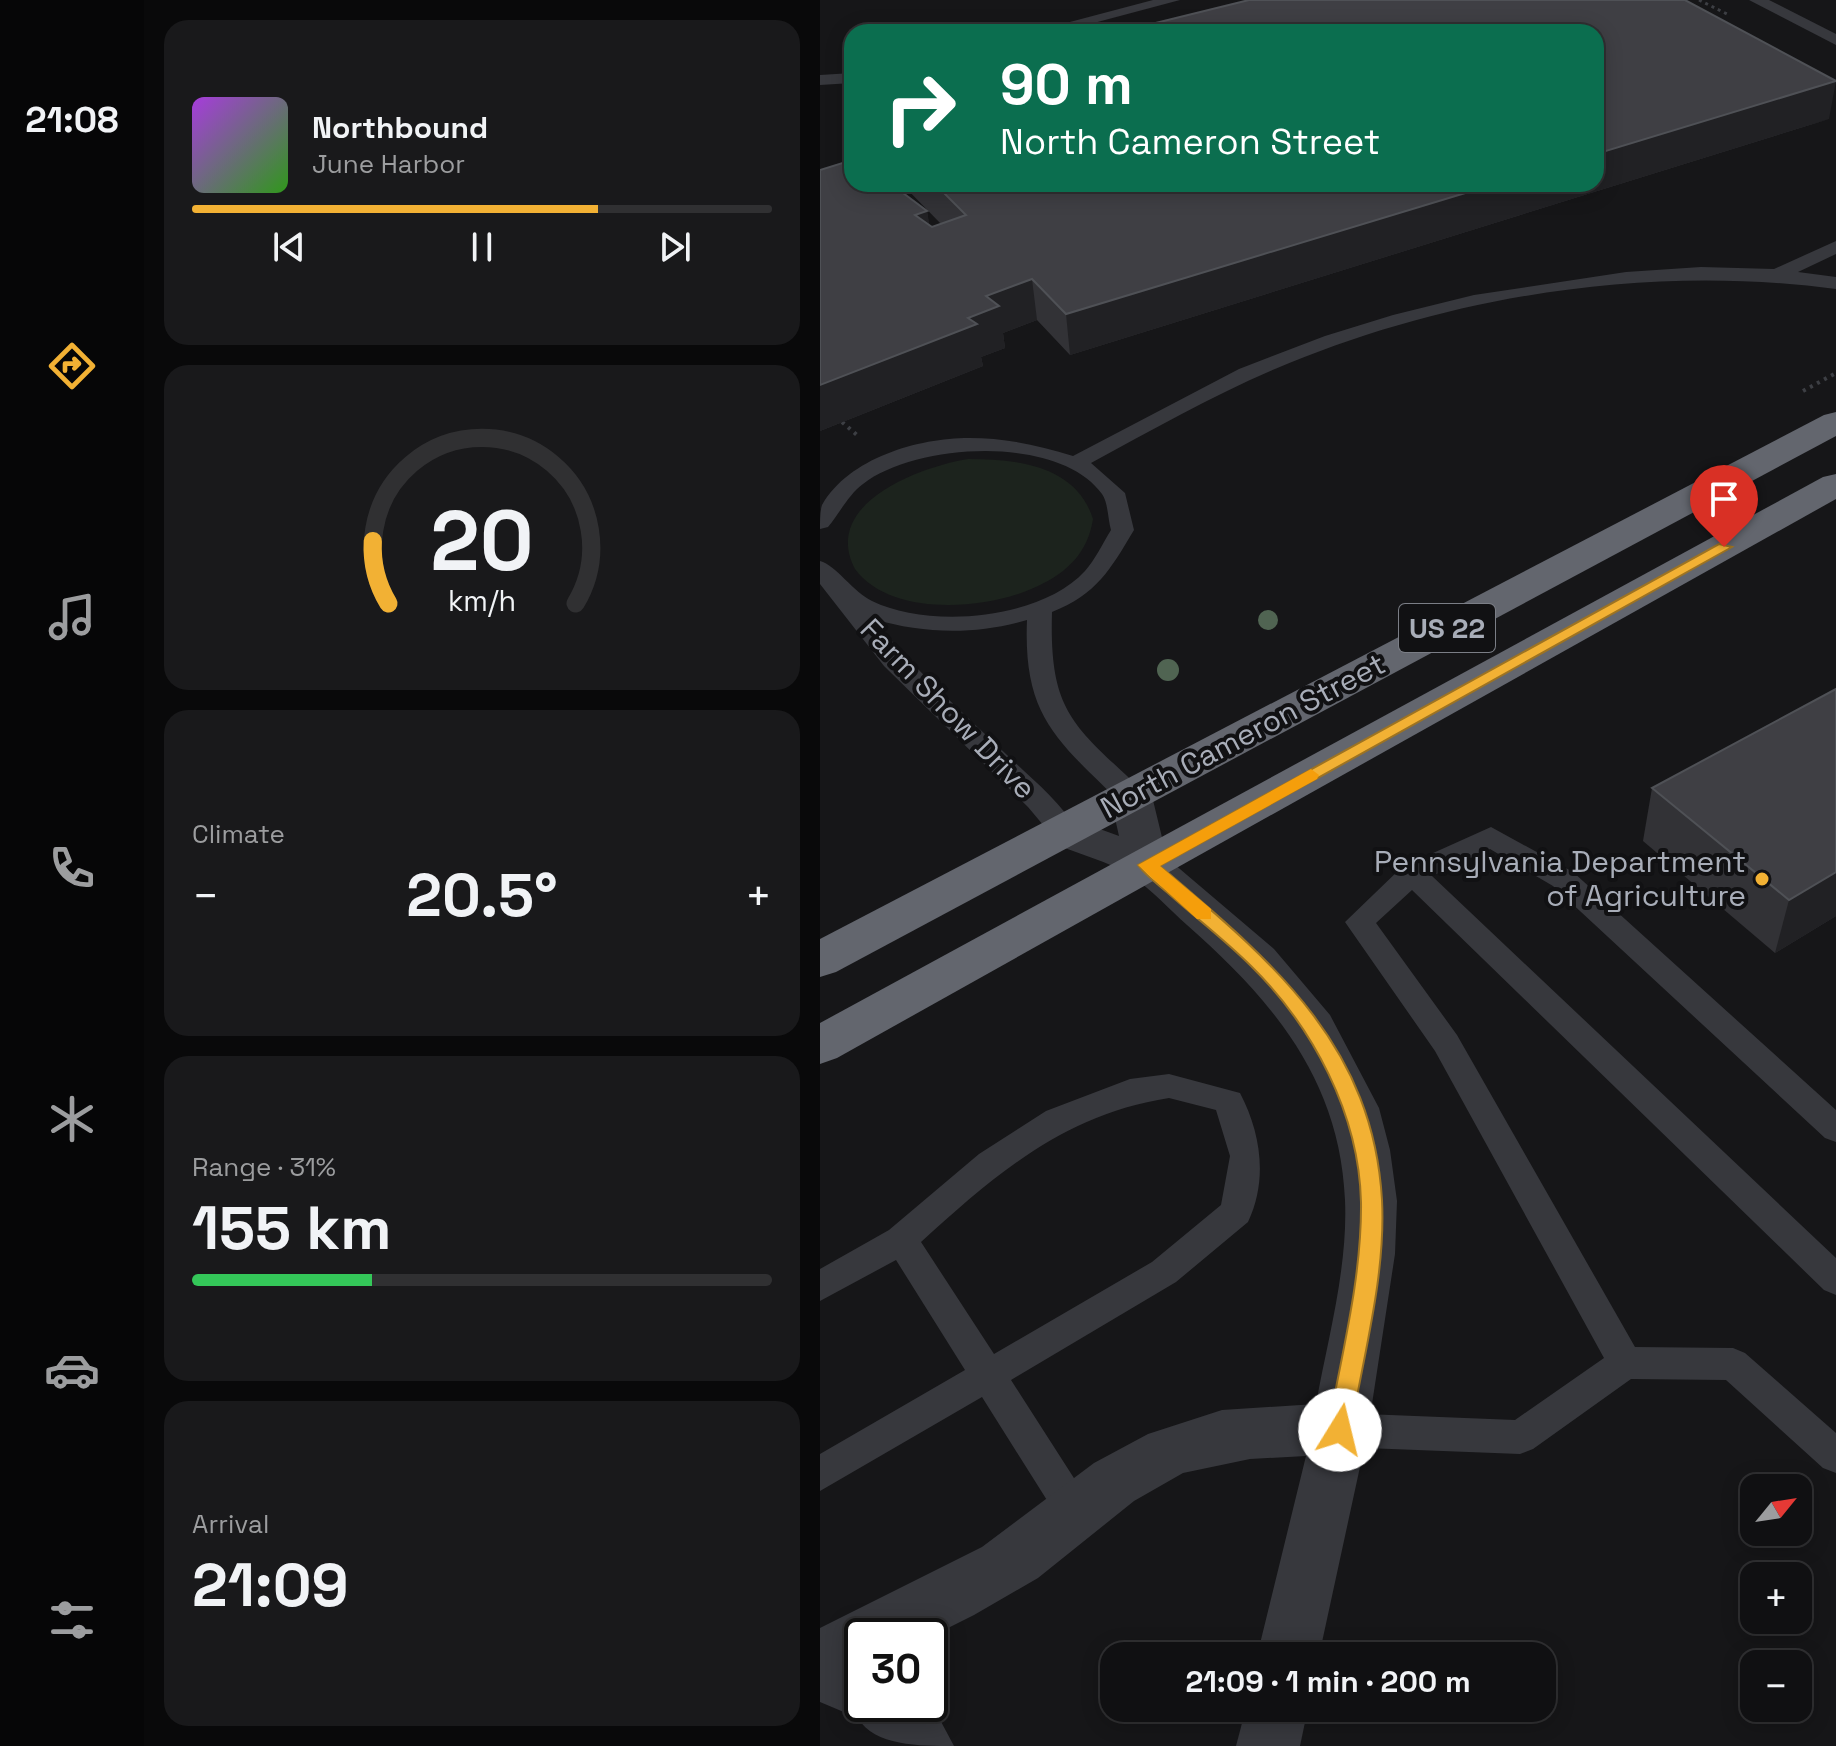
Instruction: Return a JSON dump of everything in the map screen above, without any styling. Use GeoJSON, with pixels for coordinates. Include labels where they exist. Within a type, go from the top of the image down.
{"type":"FeatureCollection","features":[{"type":"Feature","properties":{"kind":"highway","name":"North Cameron Street"},"geometry":{"type":"LineString","coordinates":[[820,960],[1836,422]]}},
{"type":"Feature","properties":{"kind":"highway","name":"US 22"},"geometry":{"type":"LineString","coordinates":[[820,1045],[1836,485]]}},
{"type":"Feature","properties":{"kind":"street"},"geometry":{"type":"LineString","coordinates":[[1131,796],[1147,865]]}},
{"type":"Feature","properties":{"kind":"street"},"geometry":{"type":"LineString","coordinates":[[1064,831],[1147,865],[1258,961],[1287,993],[1321,1041],[1354,1108],[1365,1150],[1371,1201],[1369,1254],[1340,1430],[1291,1642]]}},
{"type":"Feature","properties":{"kind":"street"},"geometry":{"type":"LineString","coordinates":[[903,1618],[1004,1566],[1117,1480],[1161,1455],[1211,1436],[1253,1429],[1340,1430]]}},
{"type":"Feature","properties":{"kind":"street"},"geometry":{"type":"LineString","coordinates":[[820,1661],[844,1648]]}},
{"type":"Feature","properties":{"kind":"street"},"geometry":{"type":"LineString","coordinates":[[820,1671],[844,1681]]}},
{"type":"Feature","properties":{"kind":"street"},"geometry":{"type":"LineString","coordinates":[[907,1722],[922,1746]]}},
{"type":"Feature","properties":{"kind":"street"},"geometry":{"type":"LineString","coordinates":[[1268,1746],[1274,1722]]}},
{"type":"Feature","properties":{"kind":"lane"},"geometry":{"type":"LineString","coordinates":[[1073,24],[1172,0]]}},
{"type":"Feature","properties":{"kind":"lane"},"geometry":{"type":"LineString","coordinates":[[1757,0],[1836,40]]}},
{"type":"Feature","properties":{"kind":"lane"},"geometry":{"type":"LineString","coordinates":[[820,60],[844,78]]}},
{"type":"Feature","properties":{"kind":"lane"},"geometry":{"type":"LineString","coordinates":[[820,80],[844,80]]}},
{"type":"Feature","properties":{"kind":"lane"},"geometry":{"type":"LineString","coordinates":[[1777,275],[1836,247]]}},
{"type":"Feature","properties":{"kind":"lane"},"geometry":{"type":"LineString","coordinates":[[1077,462],[1211,390],[1272,362],[1399,319],[1467,303],[1675,275],[1777,275],[1836,283]]}},
{"type":"Feature","properties":{"kind":"lane"},"geometry":{"type":"LineString","coordinates":[[820,522],[838,496],[856,480],[880,466],[936,448],[997,443],[1026,446],[1077,462],[1097,474],[1120,506],[1122,525],[1118,544],[1106,563],[1089,580],[1040,608],[972,624],[917,622],[877,613],[852,602],[827,577]]}},
{"type":"Feature","properties":{"kind":"lane","name":"Farm Show Drive"},"geometry":{"type":"LineString","coordinates":[[827,577],[893,660],[1038,800],[1064,831]]}},
{"type":"Feature","properties":{"kind":"lane"},"geometry":{"type":"LineString","coordinates":[[1040,608],[1041,688],[1047,706],[1069,737],[1131,796]]}},
{"type":"Feature","properties":{"kind":"lane"},"geometry":{"type":"LineString","coordinates":[[1625,1363],[1446,1043],[1359,922],[1412,874],[1491,837],[1563,879],[1836,1129]]}},
{"type":"Feature","properties":{"kind":"lane"},"geometry":{"type":"LineString","coordinates":[[1412,874],[1836,1280]]}},
{"type":"Feature","properties":{"kind":"lane"},"geometry":{"type":"LineString","coordinates":[[820,1286],[901,1240],[974,1174],[1088,1103],[1172,1085],[1229,1102],[1246,1156],[1236,1212],[1164,1272],[820,1474]]}},
{"type":"Feature","properties":{"kind":"lane"},"geometry":{"type":"LineString","coordinates":[[901,1240],[1075,1512]]}},
{"type":"Feature","properties":{"kind":"lane"},"geometry":{"type":"LineString","coordinates":[[1340,1430],[1520,1437],[1625,1363],[1733,1364],[1836,1456]]}},
{"type":"Feature","properties":{"kind":"path"},"geometry":{"type":"LineString","coordinates":[[842,422],[857,435]]}},
{"type":"Feature","properties":{"kind":"shaded area"},"geometry":{"type":"Polygon","coordinates":[[[968,459],[1025,464],[1059,476],[1073,487],[1085,501],[1093,519],[1087,541],[1075,560],[1038,586],[1018,594],[968,604],[916,602],[892,596],[871,585],[855,569],[848,545],[852,525],[864,507],[904,479],[968,459]]]}},
{"type":"Feature","properties":{"kind":"building"},"geometry":{"type":"Polygon","coordinates":[[[1249,0],[1685,0],[1836,81],[1604,152],[1604,24],[1152,24],[1249,0]]]}},
{"type":"Feature","properties":{"kind":"building"},"geometry":{"type":"Polygon","coordinates":[[[844,162],[844,192],[902,192],[927,211],[915,215],[932,227],[966,215],[943,192],[1469,192],[1066,314],[1032,279],[986,296],[999,306],[968,318],[977,324],[820,385],[820,170],[844,162]]]}},
{"type":"Feature","properties":{"kind":"building"},"geometry":{"type":"Polygon","coordinates":[[[1836,689],[1836,872],[1789,900],[1652,788],[1836,689]]]}},
{"type":"Feature","properties":{"kind":"slow traffic"},"geometry":{"type":"LineString","coordinates":[[1204,914],[1147,865],[1311,775]]}},
{"type":"Feature","properties":{"kind":"place","name":"Pennsylvania Department of Agriculture"},"geometry":{"type":"Point","coordinates":[1762,879]}},
{"type":"Feature","properties":{"kind":"route"},"geometry":{"type":"LineString","coordinates":[[1340,1430],[1369,1254],[1371,1201],[1365,1150],[1354,1108],[1325,1048],[1287,993],[1258,961],[1147,865],[1724,547]]}}]}
